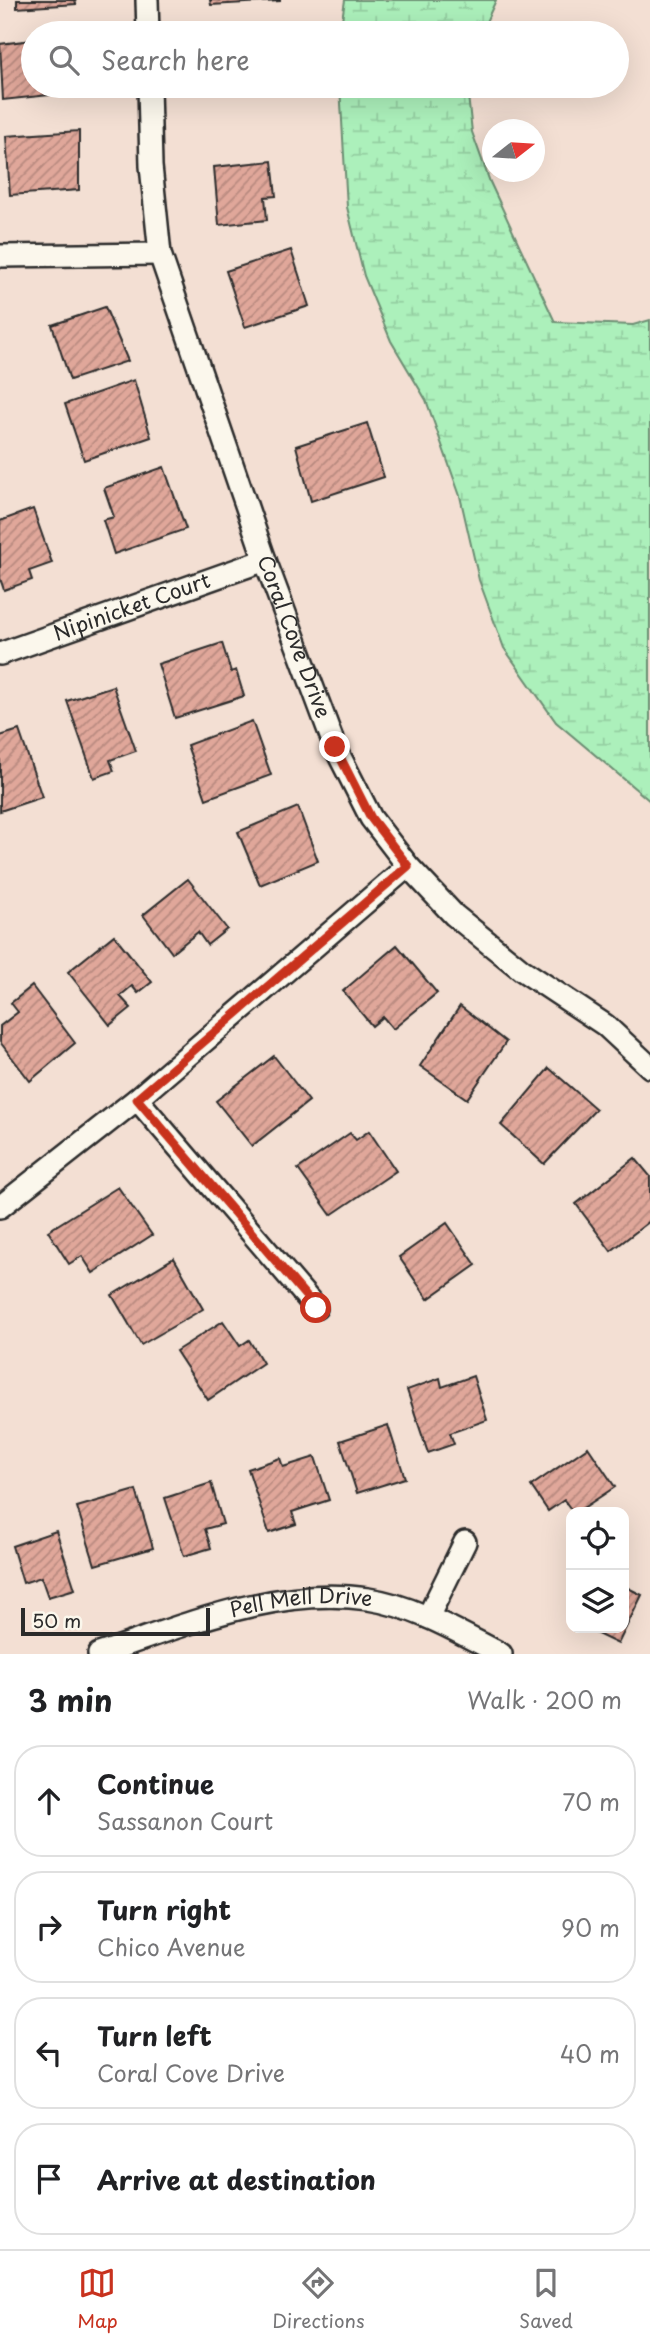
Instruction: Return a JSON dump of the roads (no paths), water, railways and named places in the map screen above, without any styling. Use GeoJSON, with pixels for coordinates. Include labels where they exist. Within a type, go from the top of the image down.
{"type":"FeatureCollection","features":[{"type":"Feature","properties":{"kind":"street"},"geometry":{"type":"LineString","coordinates":[[147,0],[148,21]]}},
{"type":"Feature","properties":{"kind":"street","name":"Coral Cove Drive"},"geometry":{"type":"LineString","coordinates":[[149,98],[151,166],[160,254],[265,561],[335,747],[371,818],[408,866],[454,915],[522,970],[605,1025],[650,1067]]}},
{"type":"Feature","properties":{"kind":"street"},"geometry":{"type":"LineString","coordinates":[[0,256],[160,254]]}},
{"type":"Feature","properties":{"kind":"street","name":"Nipinicket Court"},"geometry":{"type":"LineString","coordinates":[[0,654],[265,561]]}},
{"type":"Feature","properties":{"kind":"street"},"geometry":{"type":"LineString","coordinates":[[0,1207],[137,1099],[408,866]]}},
{"type":"Feature","properties":{"kind":"street"},"geometry":{"type":"LineString","coordinates":[[137,1099],[316,1308]]}},
{"type":"Feature","properties":{"kind":"street"},"geometry":{"type":"LineString","coordinates":[[428,1618],[465,1542]]}},
{"type":"Feature","properties":{"kind":"street","name":"Pell Mell Drive"},"geometry":{"type":"LineString","coordinates":[[99,1654],[215,1616],[286,1598],[369,1599],[428,1618],[501,1654]]}}]}
